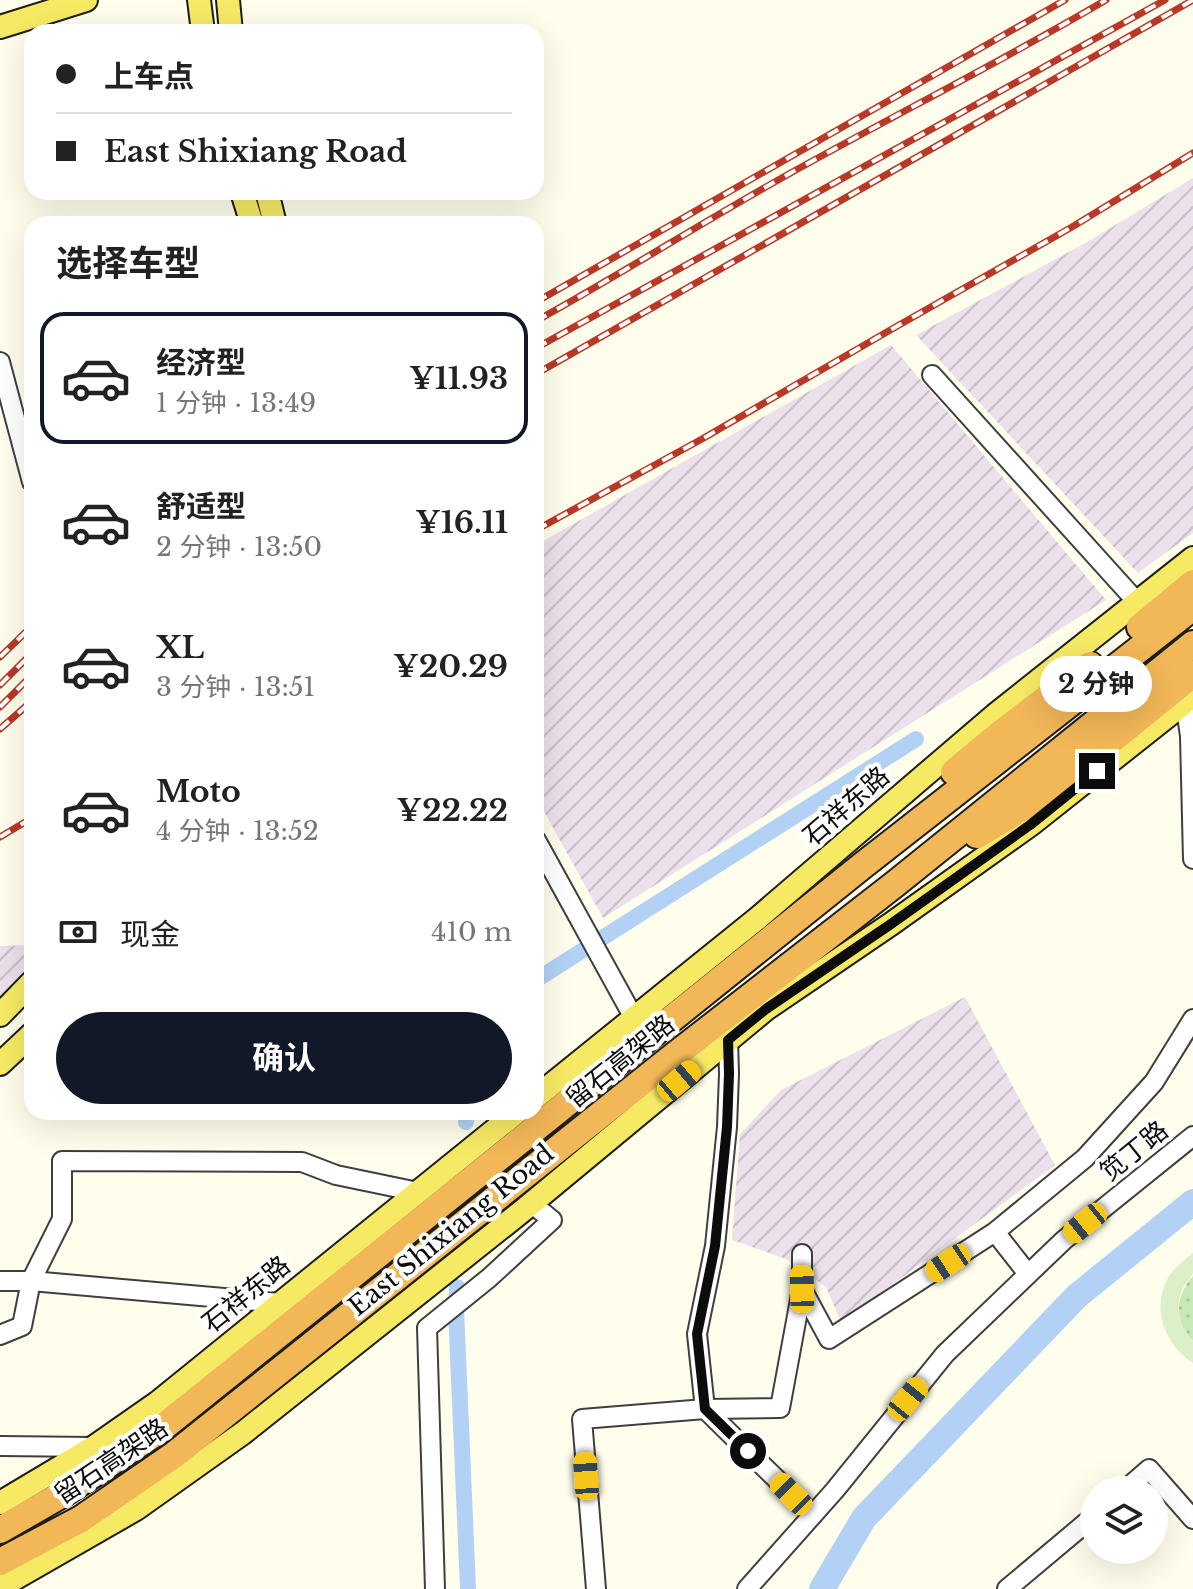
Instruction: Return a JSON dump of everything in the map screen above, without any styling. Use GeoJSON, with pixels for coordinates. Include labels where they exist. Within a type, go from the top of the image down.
{"type":"FeatureCollection","features":[{"type":"Feature","properties":{"kind":"highway"},"geometry":{"type":"LineString","coordinates":[[862,866],[922,799],[1193,583]]}},
{"type":"Feature","properties":{"kind":"highway","name":"留石高架路"},"geometry":{"type":"LineString","coordinates":[[544,1109],[645,1025],[862,866],[1193,607]]}},
{"type":"Feature","properties":{"kind":"highway","name":"留石高架路"},"geometry":{"type":"LineString","coordinates":[[0,1562],[81,1519],[174,1455],[1193,644]]}},
{"type":"Feature","properties":{"kind":"highway"},"geometry":{"type":"LineString","coordinates":[[895,884],[1044,795],[1193,674]]}},
{"type":"Feature","properties":{"kind":"highway","name":"留石高架路"},"geometry":{"type":"LineString","coordinates":[[0,1530],[66,1492],[157,1432],[531,1120]]}},
{"type":"Feature","properties":{"kind":"main road"},"geometry":{"type":"LineString","coordinates":[[0,27],[86,0]]}},
{"type":"Feature","properties":{"kind":"main road"},"geometry":{"type":"LineString","coordinates":[[199,0],[202,24]]}},
{"type":"Feature","properties":{"kind":"main road"},"geometry":{"type":"LineString","coordinates":[[228,0],[230,24]]}},
{"type":"Feature","properties":{"kind":"main road","name":"石祥东路"},"geometry":{"type":"LineString","coordinates":[[544,1092],[645,1025],[758,918],[995,715],[1193,558]]}},
{"type":"Feature","properties":{"kind":"main road","name":"East Shixiang Road"},"geometry":{"type":"LineString","coordinates":[[0,1587],[136,1509],[243,1433],[531,1203],[766,1009],[1030,825],[1189,699]]}},
{"type":"Feature","properties":{"kind":"main road"},"geometry":{"type":"LineString","coordinates":[[0,1015],[24,990]]}},
{"type":"Feature","properties":{"kind":"main road"},"geometry":{"type":"LineString","coordinates":[[0,1064],[24,1042]]}},
{"type":"Feature","properties":{"kind":"main road","name":"石祥东路"},"geometry":{"type":"LineString","coordinates":[[0,1503],[94,1447],[157,1403],[507,1120]]}},
{"type":"Feature","properties":{"kind":"street"},"geometry":{"type":"LineString","coordinates":[[0,362],[24,452]]}},
{"type":"Feature","properties":{"kind":"street"},"geometry":{"type":"LineString","coordinates":[[932,375],[1137,602]]}},
{"type":"Feature","properties":{"kind":"street"},"geometry":{"type":"LineString","coordinates":[[1189,699],[1193,859]]}},
{"type":"Feature","properties":{"kind":"street"},"geometry":{"type":"LineString","coordinates":[[544,854],[608,971],[645,1025]]}},
{"type":"Feature","properties":{"kind":"street"},"geometry":{"type":"LineString","coordinates":[[802,1289],[829,1339],[995,1232],[1085,1158],[1154,1082],[1193,1019]]}},
{"type":"Feature","properties":{"kind":"street"},"geometry":{"type":"LineString","coordinates":[[728,1040],[727,1127],[715,1246],[697,1334],[705,1409],[813,1515]]}},
{"type":"Feature","properties":{"kind":"street","name":"笕丁路"},"geometry":{"type":"LineString","coordinates":[[747,1589],[813,1515],[945,1354],[1064,1240],[1193,1136]]}},
{"type":"Feature","properties":{"kind":"street"},"geometry":{"type":"LineString","coordinates":[[0,1335],[22,1326],[31,1281],[62,1219],[62,1161],[302,1162],[336,1175],[418,1192]]}},
{"type":"Feature","properties":{"kind":"street"},"geometry":{"type":"LineString","coordinates":[[435,1589],[427,1328],[489,1278],[552,1220],[531,1203]]}},
{"type":"Feature","properties":{"kind":"street"},"geometry":{"type":"LineString","coordinates":[[995,1232],[1028,1274]]}},
{"type":"Feature","properties":{"kind":"street"},"geometry":{"type":"LineString","coordinates":[[596,1589],[582,1419],[705,1409],[780,1408],[802,1289],[802,1254]]}},
{"type":"Feature","properties":{"kind":"street"},"geometry":{"type":"LineString","coordinates":[[0,1281],[31,1281],[280,1303]]}},
{"type":"Feature","properties":{"kind":"street"},"geometry":{"type":"LineString","coordinates":[[0,1446],[94,1447]]}},
{"type":"Feature","properties":{"kind":"street"},"geometry":{"type":"LineString","coordinates":[[1168,1491],[1193,1519]]}},
{"type":"Feature","properties":{"kind":"street"},"geometry":{"type":"LineString","coordinates":[[1007,1589],[1080,1528]]}},
{"type":"Feature","properties":{"kind":"shaded area"},"geometry":{"type":"Polygon","coordinates":[[[1193,178],[1193,533],[1138,573],[916,335],[1089,241],[1193,178]]]}},
{"type":"Feature","properties":{"kind":"shaded area"},"geometry":{"type":"Polygon","coordinates":[[[891,345],[1106,600],[603,918],[544,811],[544,540],[891,345]]]}},
{"type":"Feature","properties":{"kind":"shaded area"},"geometry":{"type":"Polygon","coordinates":[[[24,945],[24,974],[0,999],[0,946],[24,945]]]}},
{"type":"Feature","properties":{"kind":"shaded area"},"geometry":{"type":"Polygon","coordinates":[[[965,997],[1055,1165],[841,1322],[826,1287],[786,1259],[732,1240],[740,1134],[781,1090],[965,997]]]}},
{"type":"Feature","properties":{"kind":"green space"},"geometry":{"type":"Polygon","coordinates":[[[1193,1253],[1193,1272],[1180,1295],[1179,1309],[1182,1323],[1193,1341],[1193,1363],[1183,1356],[1169,1337],[1161,1315],[1161,1303],[1162,1291],[1169,1276],[1193,1253]]]}},
{"type":"Feature","properties":{"kind":"green space"},"geometry":{"type":"Polygon","coordinates":[[[1193,1276],[1193,1341],[1182,1325],[1179,1308],[1183,1292],[1193,1276]]]}},
{"type":"Feature","properties":{"kind":"waterway"},"geometry":{"type":"LineString","coordinates":[[544,975],[916,739]]}},
{"type":"Feature","properties":{"kind":"waterway"},"geometry":{"type":"LineString","coordinates":[[822,1589],[864,1518],[1077,1296],[1193,1202]]}},
{"type":"Feature","properties":{"kind":"waterway"},"geometry":{"type":"LineString","coordinates":[[457,1287],[468,1589]]}},
{"type":"Feature","properties":{"kind":"railway"},"geometry":{"type":"LineString","coordinates":[[544,297],[1065,0]]}},
{"type":"Feature","properties":{"kind":"railway"},"geometry":{"type":"LineString","coordinates":[[544,316],[787,175],[1106,0]]}},
{"type":"Feature","properties":{"kind":"railway"},"geometry":{"type":"LineString","coordinates":[[544,344],[1165,0]]}},
{"type":"Feature","properties":{"kind":"railway"},"geometry":{"type":"LineString","coordinates":[[544,369],[1193,0]]}},
{"type":"Feature","properties":{"kind":"railway"},"geometry":{"type":"LineString","coordinates":[[544,526],[1072,227],[1193,153]]}},
{"type":"Feature","properties":{"kind":"railway"},"geometry":{"type":"LineString","coordinates":[[0,657],[24,634]]}},
{"type":"Feature","properties":{"kind":"railway"},"geometry":{"type":"LineString","coordinates":[[0,685],[24,661]]}},
{"type":"Feature","properties":{"kind":"railway"},"geometry":{"type":"LineString","coordinates":[[0,707],[24,683]]}},
{"type":"Feature","properties":{"kind":"railway"},"geometry":{"type":"LineString","coordinates":[[0,729],[24,708]]}},
{"type":"Feature","properties":{"kind":"railway"},"geometry":{"type":"LineString","coordinates":[[0,837],[24,823]]}},
{"type":"Feature","properties":{"kind":"route"},"geometry":{"type":"LineString","coordinates":[[748,1451],[705,1409],[697,1334],[715,1246],[727,1127],[728,1040],[766,1009],[1030,825],[1097,771]]}}]}
